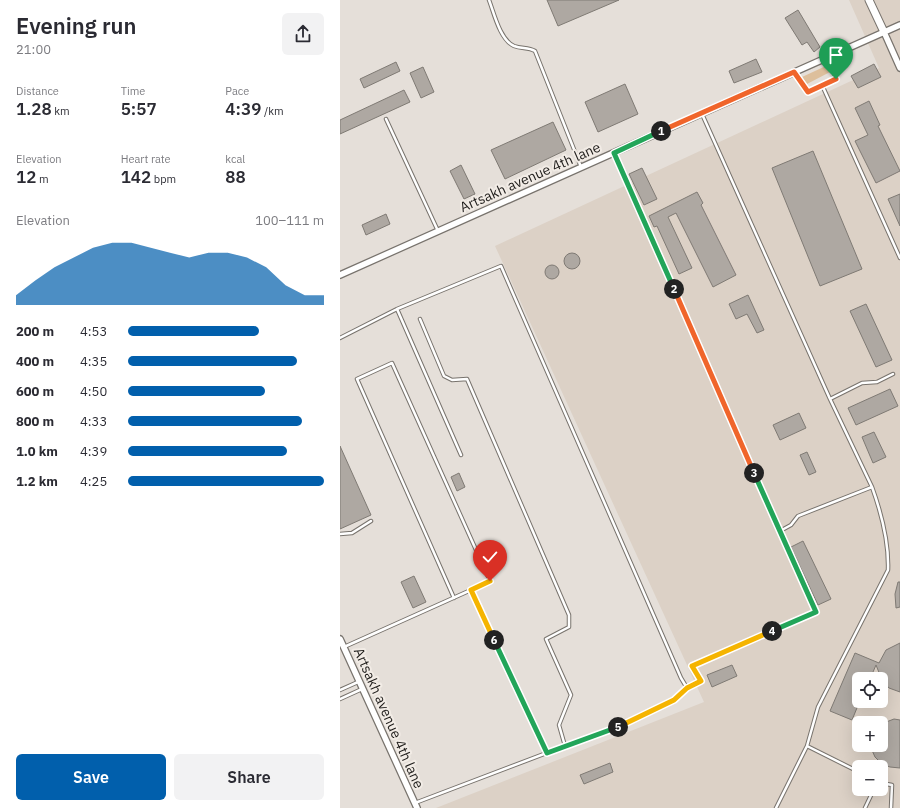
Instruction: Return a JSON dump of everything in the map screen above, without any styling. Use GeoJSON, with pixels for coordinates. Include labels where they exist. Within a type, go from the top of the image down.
{"type":"FeatureCollection","features":[{"type":"Feature","properties":{"kind":"street"},"geometry":{"type":"LineString","coordinates":[[869,0],[900,68]]}},
{"type":"Feature","properties":{"kind":"street","name":"Artsakh avenue 4th lane"},"geometry":{"type":"LineString","coordinates":[[340,275],[900,25]]}},
{"type":"Feature","properties":{"kind":"street","name":"Artsakh avenue 4th lane"},"geometry":{"type":"LineString","coordinates":[[340,639],[416,806]]}},
{"type":"Feature","properties":{"kind":"lane"},"geometry":{"type":"LineString","coordinates":[[489,0],[505,39],[512,45],[520,48],[529,48],[535,51],[582,167]]}},
{"type":"Feature","properties":{"kind":"lane"},"geometry":{"type":"LineString","coordinates":[[794,72],[808,92],[836,79],[829,56]]}},
{"type":"Feature","properties":{"kind":"lane"},"geometry":{"type":"LineString","coordinates":[[822,85],[900,258]]}},
{"type":"Feature","properties":{"kind":"lane"},"geometry":{"type":"LineString","coordinates":[[702,113],[830,399],[872,487],[878,502],[889,552],[888,570],[818,707],[808,746],[776,808]]}},
{"type":"Feature","properties":{"kind":"lane"},"geometry":{"type":"LineString","coordinates":[[386,119],[438,231]]}},
{"type":"Feature","properties":{"kind":"lane"},"geometry":{"type":"LineString","coordinates":[[416,806],[565,746],[614,729],[674,700],[687,688],[701,681],[692,666],[816,612],[614,153]]}},
{"type":"Feature","properties":{"kind":"lane"},"geometry":{"type":"LineString","coordinates":[[340,338],[397,309],[502,266],[681,678],[687,688]]}},
{"type":"Feature","properties":{"kind":"lane"},"geometry":{"type":"LineString","coordinates":[[397,309],[461,454]]}},
{"type":"Feature","properties":{"kind":"lane"},"geometry":{"type":"LineString","coordinates":[[420,320],[444,376],[452,380],[466,379],[569,615],[569,627],[546,638],[572,695],[559,726],[565,746]]}},
{"type":"Feature","properties":{"kind":"lane"},"geometry":{"type":"LineString","coordinates":[[344,647],[454,598],[490,581],[392,363],[357,378],[454,598]]}},
{"type":"Feature","properties":{"kind":"lane"},"geometry":{"type":"LineString","coordinates":[[830,399],[862,383],[876,382],[893,374]]}},
{"type":"Feature","properties":{"kind":"lane"},"geometry":{"type":"LineString","coordinates":[[780,531],[791,526],[798,516],[872,487]]}},
{"type":"Feature","properties":{"kind":"lane"},"geometry":{"type":"LineString","coordinates":[[340,534],[352,533],[370,521]]}},
{"type":"Feature","properties":{"kind":"lane"},"geometry":{"type":"LineString","coordinates":[[471,590],[547,753]]}},
{"type":"Feature","properties":{"kind":"lane"},"geometry":{"type":"LineString","coordinates":[[340,690],[359,682]]}},
{"type":"Feature","properties":{"kind":"lane"},"geometry":{"type":"LineString","coordinates":[[340,699],[362,689]]}},
{"type":"Feature","properties":{"kind":"lane"},"geometry":{"type":"LineString","coordinates":[[808,746],[852,768]]}},
{"type":"Feature","properties":{"kind":"lane"},"geometry":{"type":"LineString","coordinates":[[888,784],[892,785],[891,808]]}},
{"type":"Feature","properties":{"kind":"lane"},"geometry":{"type":"LineString","coordinates":[[865,808],[871,796]]}},
{"type":"Feature","properties":{"kind":"shaded area"},"geometry":{"type":"Polygon","coordinates":[[[849,0],[900,0],[900,808],[436,808],[704,702],[495,246],[879,68],[849,0]]]}},
{"type":"Feature","properties":{"kind":"shaded area"},"geometry":{"type":"Polygon","coordinates":[[[828,65],[830,72],[807,84],[802,77],[828,65]]]}},
{"type":"Feature","properties":{"kind":"building"},"geometry":{"type":"Polygon","coordinates":[[[547,0],[619,0],[558,26],[547,0]]]}},
{"type":"Feature","properties":{"kind":"building"},"geometry":{"type":"Polygon","coordinates":[[[798,10],[820,47],[814,52],[807,42],[802,45],[785,18],[798,10]]]}},
{"type":"Feature","properties":{"kind":"building"},"geometry":{"type":"Polygon","coordinates":[[[756,59],[762,72],[734,83],[729,71],[756,59]]]}},
{"type":"Feature","properties":{"kind":"building"},"geometry":{"type":"Polygon","coordinates":[[[396,62],[400,71],[364,88],[360,79],[396,62]]]}},
{"type":"Feature","properties":{"kind":"building"},"geometry":{"type":"Polygon","coordinates":[[[874,64],[881,77],[858,88],[851,76],[874,64]]]}},
{"type":"Feature","properties":{"kind":"building"},"geometry":{"type":"Polygon","coordinates":[[[423,67],[434,92],[421,98],[410,73],[423,67]]]}},
{"type":"Feature","properties":{"kind":"building"},"geometry":{"type":"Polygon","coordinates":[[[625,84],[638,114],[598,132],[585,102],[625,84]]]}},
{"type":"Feature","properties":{"kind":"building"},"geometry":{"type":"Polygon","coordinates":[[[404,90],[410,102],[340,134],[340,120],[404,90]]]}},
{"type":"Feature","properties":{"kind":"building"},"geometry":{"type":"Polygon","coordinates":[[[869,101],[880,125],[878,126],[900,171],[876,183],[855,141],[868,135],[855,108],[869,101]]]}},
{"type":"Feature","properties":{"kind":"building"},"geometry":{"type":"Polygon","coordinates":[[[553,122],[566,150],[505,179],[491,150],[553,122]]]}},
{"type":"Feature","properties":{"kind":"building"},"geometry":{"type":"Polygon","coordinates":[[[813,151],[862,269],[820,286],[772,168],[813,151]]]}},
{"type":"Feature","properties":{"kind":"building"},"geometry":{"type":"Polygon","coordinates":[[[461,165],[475,194],[464,199],[450,171],[461,165]]]}},
{"type":"Feature","properties":{"kind":"building"},"geometry":{"type":"Polygon","coordinates":[[[642,168],[657,199],[644,205],[629,174],[642,168]]]}},
{"type":"Feature","properties":{"kind":"building"},"geometry":{"type":"Polygon","coordinates":[[[697,192],[703,203],[701,205],[736,275],[713,287],[676,213],[668,217],[692,268],[679,274],[657,226],[654,227],[649,216],[697,192]]]}},
{"type":"Feature","properties":{"kind":"building"},"geometry":{"type":"Polygon","coordinates":[[[900,194],[900,226],[888,199],[900,194]]]}},
{"type":"Feature","properties":{"kind":"building"},"geometry":{"type":"Polygon","coordinates":[[[386,214],[390,224],[366,235],[362,225],[386,214]]]}},
{"type":"Feature","properties":{"kind":"building"},"geometry":{"type":"Polygon","coordinates":[[[572,253],[578,255],[580,261],[578,267],[572,269],[566,267],[564,261],[566,255],[572,253]]]}},
{"type":"Feature","properties":{"kind":"building"},"geometry":{"type":"Polygon","coordinates":[[[549,265],[555,265],[559,269],[559,275],[555,279],[549,279],[545,275],[545,269],[549,265]]]}},
{"type":"Feature","properties":{"kind":"building"},"geometry":{"type":"Polygon","coordinates":[[[748,295],[764,330],[757,333],[747,314],[736,319],[729,304],[748,295]]]}},
{"type":"Feature","properties":{"kind":"building"},"geometry":{"type":"Polygon","coordinates":[[[866,304],[892,360],[876,367],[850,311],[866,304]]]}},
{"type":"Feature","properties":{"kind":"building"},"geometry":{"type":"Polygon","coordinates":[[[890,389],[898,406],[856,425],[848,408],[890,389]]]}},
{"type":"Feature","properties":{"kind":"building"},"geometry":{"type":"Polygon","coordinates":[[[799,413],[806,428],[780,440],[773,425],[799,413]]]}},
{"type":"Feature","properties":{"kind":"building"},"geometry":{"type":"Polygon","coordinates":[[[874,432],[886,457],[873,463],[862,437],[874,432]]]}},
{"type":"Feature","properties":{"kind":"building"},"geometry":{"type":"Polygon","coordinates":[[[340,446],[371,515],[340,529],[340,446]]]}},
{"type":"Feature","properties":{"kind":"building"},"geometry":{"type":"Polygon","coordinates":[[[807,452],[816,472],[809,475],[800,455],[807,452]]]}},
{"type":"Feature","properties":{"kind":"building"},"geometry":{"type":"Polygon","coordinates":[[[459,473],[465,487],[457,491],[451,477],[459,473]]]}},
{"type":"Feature","properties":{"kind":"building"},"geometry":{"type":"Polygon","coordinates":[[[803,541],[831,599],[818,605],[791,547],[803,541]]]}},
{"type":"Feature","properties":{"kind":"building"},"geometry":{"type":"Polygon","coordinates":[[[414,576],[426,602],[413,608],[401,582],[414,576]]]}},
{"type":"Feature","properties":{"kind":"building"},"geometry":{"type":"Polygon","coordinates":[[[898,582],[900,582],[900,607],[896,608],[895,594],[898,582]]]}},
{"type":"Feature","properties":{"kind":"building"},"geometry":{"type":"Polygon","coordinates":[[[900,643],[900,692],[889,688],[888,672],[879,672],[876,665],[873,672],[852,672],[852,708],[857,708],[854,716],[852,716],[852,720],[830,711],[855,653],[879,663],[886,650],[900,643]]]}},
{"type":"Feature","properties":{"kind":"building"},"geometry":{"type":"Polygon","coordinates":[[[732,665],[737,676],[712,687],[707,675],[732,665]]]}},
{"type":"Feature","properties":{"kind":"building"},"geometry":{"type":"Polygon","coordinates":[[[894,719],[900,720],[900,768],[888,766],[888,760],[878,760],[873,752],[888,752],[888,721],[894,719]]]}},
{"type":"Feature","properties":{"kind":"building"},"geometry":{"type":"Polygon","coordinates":[[[610,763],[613,772],[584,784],[580,775],[610,763]]]}},
{"type":"Feature","properties":{"kind":"route"},"geometry":{"type":"LineString","coordinates":[[490,581],[471,590],[547,753],[614,729],[674,700],[687,688],[701,681],[692,666],[816,612],[614,153],[794,72],[808,92],[836,79]]}}]}
